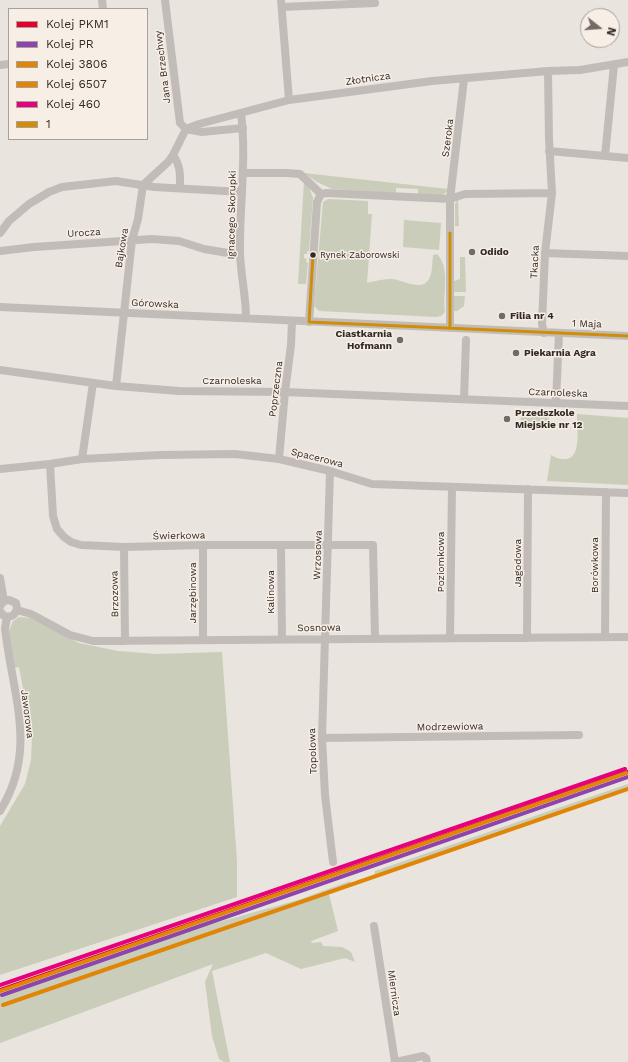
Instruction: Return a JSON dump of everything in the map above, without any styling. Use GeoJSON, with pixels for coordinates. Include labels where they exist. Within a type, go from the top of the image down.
{"type":"FeatureCollection","features":[{"type":"Feature","properties":{"kind":"street","name":"Jana Brzechwy"},"geometry":{"type":"LineString","coordinates":[[165,0],[180,123],[186,129]]}},
{"type":"Feature","properties":{"kind":"street"},"geometry":{"type":"LineString","coordinates":[[289,100],[282,4],[375,3]]}},
{"type":"Feature","properties":{"kind":"street","name":"Złotnicza"},"geometry":{"type":"LineString","coordinates":[[186,129],[192,126],[289,100],[432,81],[548,71],[580,70],[628,62]]}},
{"type":"Feature","properties":{"kind":"street"},"geometry":{"type":"LineString","coordinates":[[605,156],[614,64]]}},
{"type":"Feature","properties":{"kind":"street","name":"Tkacka"},"geometry":{"type":"LineString","coordinates":[[544,333],[542,324],[545,253],[552,193],[549,151],[548,71]]}},
{"type":"Feature","properties":{"kind":"street","name":"Szeroka"},"geometry":{"type":"LineString","coordinates":[[450,199],[464,79]]}},
{"type":"Feature","properties":{"kind":"street","name":"Ignacego Skorupki"},"geometry":{"type":"LineString","coordinates":[[241,113],[243,128],[243,173],[240,255],[246,305],[246,318]]}},
{"type":"Feature","properties":{"kind":"street"},"geometry":{"type":"LineString","coordinates":[[143,185],[174,155],[186,129],[202,132],[243,128]]}},
{"type":"Feature","properties":{"kind":"street"},"geometry":{"type":"LineString","coordinates":[[549,151],[628,158]]}},
{"type":"Feature","properties":{"kind":"street"},"geometry":{"type":"LineString","coordinates":[[174,155],[180,170],[180,188]]}},
{"type":"Feature","properties":{"kind":"street"},"geometry":{"type":"LineString","coordinates":[[243,173],[300,174],[321,194],[330,193],[450,199],[465,194],[552,193]]}},
{"type":"Feature","properties":{"kind":"street"},"geometry":{"type":"LineString","coordinates":[[0,233],[9,221],[29,204],[49,192],[62,188],[116,181],[154,187],[242,192]]}},
{"type":"Feature","properties":{"kind":"street","name":"Bajkowa"},"geometry":{"type":"LineString","coordinates":[[116,386],[132,240],[138,219],[143,185]]}},
{"type":"Feature","properties":{"kind":"street"},"geometry":{"type":"LineString","coordinates":[[321,194],[317,202],[309,322],[450,328],[450,199]]}},
{"type":"Feature","properties":{"kind":"street","name":"Urocza"},"geometry":{"type":"LineString","coordinates":[[0,251],[34,247],[152,239],[179,241],[204,249],[240,255]]}},
{"type":"Feature","properties":{"kind":"street"},"geometry":{"type":"LineString","coordinates":[[545,253],[628,256]]}},
{"type":"Feature","properties":{"kind":"street","name":"Górowska"},"geometry":{"type":"LineString","coordinates":[[0,307],[309,322]]}},
{"type":"Feature","properties":{"kind":"street","name":"Poprzeczna"},"geometry":{"type":"LineString","coordinates":[[279,459],[291,345],[292,321]]}},
{"type":"Feature","properties":{"kind":"street","name":"1 Maja"},"geometry":{"type":"LineString","coordinates":[[450,328],[628,336]]}},
{"type":"Feature","properties":{"kind":"street"},"geometry":{"type":"LineString","coordinates":[[556,402],[559,333]]}},
{"type":"Feature","properties":{"kind":"street"},"geometry":{"type":"LineString","coordinates":[[464,399],[466,340]]}},
{"type":"Feature","properties":{"kind":"street","name":"Czarnoleska"},"geometry":{"type":"LineString","coordinates":[[0,370],[116,386],[179,391],[285,392],[628,406]]}},
{"type":"Feature","properties":{"kind":"street"},"geometry":{"type":"LineString","coordinates":[[82,459],[93,383]]}},
{"type":"Feature","properties":{"kind":"street","name":"Spacerowa"},"geometry":{"type":"LineString","coordinates":[[0,469],[82,459],[160,455],[235,454],[279,459],[330,471],[372,484],[628,493]]}},
{"type":"Feature","properties":{"kind":"street","name":"Świerkowa"},"geometry":{"type":"LineString","coordinates":[[50,464],[53,516],[57,529],[71,542],[81,545],[124,547],[203,545],[372,545],[374,638]]}},
{"type":"Feature","properties":{"kind":"street","name":"Wrzosowa"},"geometry":{"type":"LineString","coordinates":[[325,638],[330,471]]}},
{"type":"Feature","properties":{"kind":"street","name":"Poziomkowa"},"geometry":{"type":"LineString","coordinates":[[450,638],[452,487]]}},
{"type":"Feature","properties":{"kind":"street","name":"Jagodowa"},"geometry":{"type":"LineString","coordinates":[[527,638],[528,489]]}},
{"type":"Feature","properties":{"kind":"street","name":"Borówkowa"},"geometry":{"type":"LineString","coordinates":[[605,637],[606,492]]}},
{"type":"Feature","properties":{"kind":"street","name":"Jarzębinowa"},"geometry":{"type":"LineString","coordinates":[[203,545],[203,640]]}},
{"type":"Feature","properties":{"kind":"street","name":"Kalinowa"},"geometry":{"type":"LineString","coordinates":[[281,546],[282,639]]}},
{"type":"Feature","properties":{"kind":"street","name":"Brzozowa"},"geometry":{"type":"LineString","coordinates":[[124,547],[125,641]]}},
{"type":"Feature","properties":{"kind":"street"},"geometry":{"type":"LineString","coordinates":[[0,578],[2,611],[14,615],[17,610]]}},
{"type":"Feature","properties":{"kind":"street","name":"Sosnowa"},"geometry":{"type":"LineString","coordinates":[[2,611],[7,600],[13,601],[17,610],[31,614],[70,635],[93,641],[325,638],[628,637]]}},
{"type":"Feature","properties":{"kind":"street","name":"Jaworowa"},"geometry":{"type":"LineString","coordinates":[[1,808],[11,790],[16,775],[21,746],[19,718],[2,611]]}},
{"type":"Feature","properties":{"kind":"street"},"geometry":{"type":"LineString","coordinates":[[0,638],[7,646]]}},
{"type":"Feature","properties":{"kind":"street","name":"Topolowa"},"geometry":{"type":"LineString","coordinates":[[325,638],[322,738],[325,795],[333,862]]}},
{"type":"Feature","properties":{"kind":"street","name":"Modrzewiowa"},"geometry":{"type":"LineString","coordinates":[[322,738],[579,735]]}},
{"type":"Feature","properties":{"kind":"street","name":"Miernicza"},"geometry":{"type":"LineString","coordinates":[[374,926],[396,1062],[423,1056],[426,1058],[427,1062]]}},
{"type":"Feature","properties":{"kind":"green space"},"geometry":{"type":"Polygon","coordinates":[[[304,173],[448,189],[443,195],[435,196],[418,194],[418,189],[396,188],[396,193],[332,189],[317,182],[304,173]]]}},
{"type":"Feature","properties":{"kind":"green space"},"geometry":{"type":"Polygon","coordinates":[[[304,181],[309,187],[313,198],[309,251],[307,251],[307,254],[304,254],[304,258],[307,259],[306,262],[308,263],[306,284],[298,284],[304,181]]]}},
{"type":"Feature","properties":{"kind":"green space","name":"Rynek Zaborowski"},"geometry":{"type":"Polygon","coordinates":[[[328,199],[368,201],[368,214],[372,214],[367,283],[392,279],[422,285],[429,279],[432,270],[433,255],[437,254],[444,267],[445,274],[445,312],[441,316],[436,317],[319,311],[314,306],[323,202],[328,199]]]}},
{"type":"Feature","properties":{"kind":"green space"},"geometry":{"type":"Polygon","coordinates":[[[458,199],[459,226],[455,226],[455,204],[458,199]]]}},
{"type":"Feature","properties":{"kind":"green space"},"geometry":{"type":"Polygon","coordinates":[[[404,220],[441,223],[439,250],[403,247],[404,220]]]}},
{"type":"Feature","properties":{"kind":"green space"},"geometry":{"type":"Polygon","coordinates":[[[460,257],[465,257],[466,292],[454,292],[454,281],[460,279],[460,257]]]}},
{"type":"Feature","properties":{"kind":"green space"},"geometry":{"type":"Polygon","coordinates":[[[454,296],[465,296],[464,306],[457,311],[454,311],[454,296]]]}},
{"type":"Feature","properties":{"kind":"green space"},"geometry":{"type":"Polygon","coordinates":[[[577,414],[628,418],[628,485],[547,481],[551,455],[566,459],[572,456],[576,449],[578,432],[577,414]]]}},
{"type":"Feature","properties":{"kind":"green space"},"geometry":{"type":"Polygon","coordinates":[[[521,416],[549,417],[549,427],[520,426],[521,416]]]}},
{"type":"Feature","properties":{"kind":"green space"},"geometry":{"type":"Polygon","coordinates":[[[19,617],[30,618],[79,643],[118,651],[156,654],[222,652],[237,861],[237,897],[0,975],[0,826],[25,784],[31,760],[32,736],[19,667],[13,668],[9,631],[13,621],[19,617]]]}},
{"type":"Feature","properties":{"kind":"green space"},"geometry":{"type":"Polygon","coordinates":[[[628,784],[628,789],[374,877],[375,871],[628,784]]]}},
{"type":"Feature","properties":{"kind":"green space"},"geometry":{"type":"Polygon","coordinates":[[[350,881],[351,884],[329,894],[338,931],[311,941],[312,943],[321,942],[323,946],[342,947],[351,952],[355,962],[345,958],[301,969],[266,953],[212,971],[230,1062],[224,1062],[219,1059],[212,1036],[205,982],[213,964],[0,1043],[0,996],[151,941],[298,900],[350,881]]]}},
{"type":"Feature","properties":{"kind":"rail line","name":"460"},"geometry":{"type":"LineString","coordinates":[[0,985],[625,769]]}},
{"type":"Feature","properties":{"kind":"rail line","name":"PKM1"},"geometry":{"type":"LineString","coordinates":[[0,990],[628,772]]}},
{"type":"Feature","properties":{"kind":"rail line","name":"3806"},"geometry":{"type":"LineString","coordinates":[[0,991],[626,773]]}},
{"type":"Feature","properties":{"kind":"rail line","name":"PR"},"geometry":{"type":"LineString","coordinates":[[2,995],[628,777]]}},
{"type":"Feature","properties":{"kind":"rail line","name":"6507"},"geometry":{"type":"LineString","coordinates":[[3,1005],[628,789]]}},
{"type":"Feature","properties":{"kind":"transit line","name":"1"},"geometry":{"type":"LineString","coordinates":[[450,233],[450,328]]}},
{"type":"Feature","properties":{"kind":"transit line","name":"1"},"geometry":{"type":"LineString","coordinates":[[309,322],[313,255]]}},
{"type":"Feature","properties":{"kind":"transit line","name":"1"},"geometry":{"type":"LineString","coordinates":[[309,322],[628,336]]}},
{"type":"Feature","properties":{"kind":"place","name":"Odido"},"geometry":{"type":"Point","coordinates":[472,252]}},
{"type":"Feature","properties":{"kind":"place","name":"Rynek Zaborowski"},"geometry":{"type":"Point","coordinates":[313,255]}},
{"type":"Feature","properties":{"kind":"place","name":"Filia nr 4"},"geometry":{"type":"Point","coordinates":[502,316]}},
{"type":"Feature","properties":{"kind":"place","name":"Ciastkarnia Hofmann"},"geometry":{"type":"Point","coordinates":[400,340]}},
{"type":"Feature","properties":{"kind":"place","name":"Piekarnia Agra"},"geometry":{"type":"Point","coordinates":[516,353]}},
{"type":"Feature","properties":{"kind":"place","name":"Przedszkole Miejskie nr 12"},"geometry":{"type":"Point","coordinates":[507,419]}}]}
